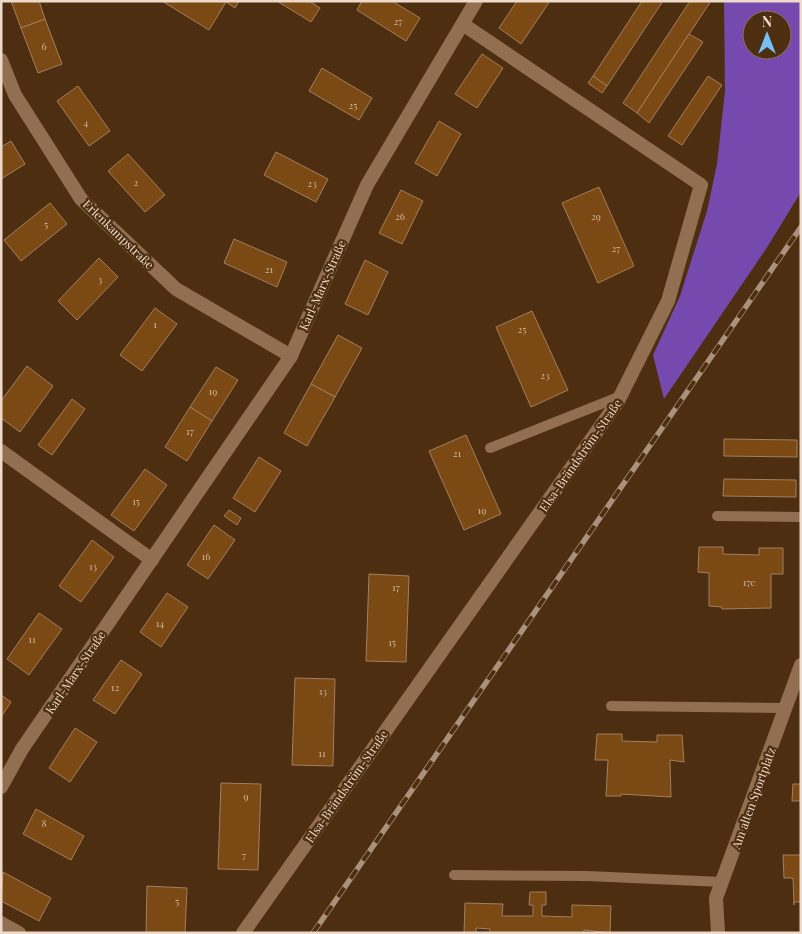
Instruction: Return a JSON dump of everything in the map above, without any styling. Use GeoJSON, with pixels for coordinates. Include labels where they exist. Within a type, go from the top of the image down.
{"type":"FeatureCollection","features":[{"type":"Feature","properties":{"kind":"street","name":"Karl-Marx-Straße"},"geometry":{"type":"LineString","coordinates":[[1,787],[22,749],[291,356],[366,185],[464,25],[476,1]]}},
{"type":"Feature","properties":{"kind":"street","name":"Elsa-Brändström-Straße"},"geometry":{"type":"LineString","coordinates":[[243,933],[621,396],[668,301],[701,185],[464,25]]}},
{"type":"Feature","properties":{"kind":"street","name":"Erlenkampstraße"},"geometry":{"type":"LineString","coordinates":[[1,60],[15,95],[81,199],[176,289],[291,356]]}},
{"type":"Feature","properties":{"kind":"street"},"geometry":{"type":"LineString","coordinates":[[1,451],[152,560]]}},
{"type":"Feature","properties":{"kind":"street","name":"Am alten Sportplatz"},"geometry":{"type":"LineString","coordinates":[[718,933],[716,898],[801,665]]}},
{"type":"Feature","properties":{"kind":"street"},"geometry":{"type":"LineString","coordinates":[[1,923],[19,933]]}},
{"type":"Feature","properties":{"kind":"lane"},"geometry":{"type":"LineString","coordinates":[[490,448],[621,396]]}},
{"type":"Feature","properties":{"kind":"lane"},"geometry":{"type":"LineString","coordinates":[[717,516],[801,517]]}},
{"type":"Feature","properties":{"kind":"lane"},"geometry":{"type":"LineString","coordinates":[[610,706],[785,708]]}},
{"type":"Feature","properties":{"kind":"lane"},"geometry":{"type":"LineString","coordinates":[[454,875],[587,876],[722,882]]}},
{"type":"Feature","properties":{"kind":"shaded area"},"geometry":{"type":"Polygon","coordinates":[[[724,1],[801,1],[801,192],[766,249],[664,399],[653,355],[680,296],[707,211],[717,164],[725,91],[724,1]]]}},
{"type":"Feature","properties":{"kind":"building"},"geometry":{"type":"Polygon","coordinates":[[[11,1],[39,1],[45,19],[21,28],[11,1]]]}},
{"type":"Feature","properties":{"kind":"building"},"geometry":{"type":"Polygon","coordinates":[[[162,1],[239,1],[235,8],[226,2],[209,30],[162,1]]]}},
{"type":"Feature","properties":{"kind":"building"},"geometry":{"type":"Polygon","coordinates":[[[277,1],[309,1],[320,8],[311,22],[277,1]]]}},
{"type":"Feature","properties":{"kind":"building"},"geometry":{"type":"Polygon","coordinates":[[[362,1],[392,1],[420,18],[406,41],[357,10],[362,1]]]}},
{"type":"Feature","properties":{"kind":"building"},"geometry":{"type":"Polygon","coordinates":[[[517,1],[550,1],[521,44],[499,28],[517,1]]]}},
{"type":"Feature","properties":{"kind":"building"},"geometry":{"type":"Polygon","coordinates":[[[642,1],[663,1],[607,86],[593,76],[642,1]]]}},
{"type":"Feature","properties":{"kind":"building"},"geometry":{"type":"Polygon","coordinates":[[[690,1],[711,1],[637,113],[623,103],[690,1]]]}},
{"type":"Feature","properties":{"kind":"building"},"geometry":{"type":"Polygon","coordinates":[[[45,19],[62,64],[38,73],[21,28],[45,19]]]}},
{"type":"Feature","properties":{"kind":"building"},"geometry":{"type":"Polygon","coordinates":[[[689,34],[703,42],[649,123],[637,113],[689,34]]]}},
{"type":"Feature","properties":{"kind":"building"},"geometry":{"type":"Polygon","coordinates":[[[482,54],[503,68],[477,108],[455,94],[482,54]]]}},
{"type":"Feature","properties":{"kind":"building"},"geometry":{"type":"Polygon","coordinates":[[[322,68],[372,98],[359,120],[309,91],[322,68]]]}},
{"type":"Feature","properties":{"kind":"building"},"geometry":{"type":"Polygon","coordinates":[[[593,76],[607,86],[602,93],[588,83],[593,76]]]}},
{"type":"Feature","properties":{"kind":"building"},"geometry":{"type":"Polygon","coordinates":[[[708,76],[722,85],[682,145],[668,136],[708,76]]]}},
{"type":"Feature","properties":{"kind":"building"},"geometry":{"type":"Polygon","coordinates":[[[78,86],[110,131],[89,146],[57,101],[78,86]]]}},
{"type":"Feature","properties":{"kind":"building"},"geometry":{"type":"Polygon","coordinates":[[[439,121],[461,134],[437,176],[415,163],[439,121]]]}},
{"type":"Feature","properties":{"kind":"building"},"geometry":{"type":"Polygon","coordinates":[[[11,141],[25,164],[1,179],[1,147],[11,141]]]}},
{"type":"Feature","properties":{"kind":"building"},"geometry":{"type":"Polygon","coordinates":[[[276,152],[328,179],[316,202],[264,175],[276,152]]]}},
{"type":"Feature","properties":{"kind":"building"},"geometry":{"type":"Polygon","coordinates":[[[128,154],[165,195],[145,212],[108,171],[128,154]]]}},
{"type":"Feature","properties":{"kind":"building"},"geometry":{"type":"Polygon","coordinates":[[[599,187],[634,266],[598,283],[562,203],[599,187]]]}},
{"type":"Feature","properties":{"kind":"building"},"geometry":{"type":"Polygon","coordinates":[[[401,190],[423,201],[402,244],[379,233],[401,190]]]}},
{"type":"Feature","properties":{"kind":"building"},"geometry":{"type":"Polygon","coordinates":[[[50,203],[67,224],[21,261],[4,240],[50,203]]]}},
{"type":"Feature","properties":{"kind":"building"},"geometry":{"type":"Polygon","coordinates":[[[234,239],[287,262],[277,287],[224,263],[234,239]]]}},
{"type":"Feature","properties":{"kind":"building"},"geometry":{"type":"Polygon","coordinates":[[[99,258],[118,277],[77,320],[58,301],[99,258]]]}},
{"type":"Feature","properties":{"kind":"building"},"geometry":{"type":"Polygon","coordinates":[[[365,260],[388,272],[368,315],[345,304],[365,260]]]}},
{"type":"Feature","properties":{"kind":"building"},"geometry":{"type":"Polygon","coordinates":[[[155,308],[177,324],[142,371],[120,355],[155,308]]]}},
{"type":"Feature","properties":{"kind":"building"},"geometry":{"type":"Polygon","coordinates":[[[532,311],[568,390],[531,407],[496,327],[532,311]]]}},
{"type":"Feature","properties":{"kind":"building"},"geometry":{"type":"Polygon","coordinates":[[[338,335],[362,348],[335,397],[311,384],[338,335]]]}},
{"type":"Feature","properties":{"kind":"building"},"geometry":{"type":"Polygon","coordinates":[[[27,366],[53,386],[20,432],[1,418],[1,401],[27,366]]]}},
{"type":"Feature","properties":{"kind":"building"},"geometry":{"type":"Polygon","coordinates":[[[216,367],[238,380],[212,421],[190,407],[216,367]]]}},
{"type":"Feature","properties":{"kind":"building"},"geometry":{"type":"Polygon","coordinates":[[[311,384],[335,397],[307,446],[284,433],[311,384]]]}},
{"type":"Feature","properties":{"kind":"building"},"geometry":{"type":"Polygon","coordinates":[[[72,399],[85,409],[52,455],[38,445],[72,399]]]}},
{"type":"Feature","properties":{"kind":"building"},"geometry":{"type":"Polygon","coordinates":[[[190,407],[212,421],[187,461],[165,447],[190,407]]]}},
{"type":"Feature","properties":{"kind":"building"},"geometry":{"type":"Polygon","coordinates":[[[466,435],[501,514],[464,530],[429,451],[466,435]]]}},
{"type":"Feature","properties":{"kind":"building"},"geometry":{"type":"Polygon","coordinates":[[[724,439],[797,440],[797,457],[724,456],[724,439]]]}},
{"type":"Feature","properties":{"kind":"building"},"geometry":{"type":"Polygon","coordinates":[[[259,457],[281,471],[255,512],[233,498],[259,457]]]}},
{"type":"Feature","properties":{"kind":"building"},"geometry":{"type":"Polygon","coordinates":[[[145,469],[167,485],[134,531],[111,515],[145,469]]]}},
{"type":"Feature","properties":{"kind":"building"},"geometry":{"type":"Polygon","coordinates":[[[724,479],[796,480],[796,497],[723,496],[724,479]]]}},
{"type":"Feature","properties":{"kind":"building"},"geometry":{"type":"Polygon","coordinates":[[[229,510],[241,518],[237,525],[224,516],[229,510]]]}},
{"type":"Feature","properties":{"kind":"building"},"geometry":{"type":"Polygon","coordinates":[[[214,525],[235,540],[208,579],[187,565],[214,525]]]}},
{"type":"Feature","properties":{"kind":"building"},"geometry":{"type":"Polygon","coordinates":[[[92,540],[114,557],[81,602],[59,586],[92,540]]]}},
{"type":"Feature","properties":{"kind":"building"},"geometry":{"type":"Polygon","coordinates":[[[699,547],[723,547],[723,554],[759,555],[759,548],[783,548],[783,574],[771,574],[771,608],[722,609],[722,607],[709,606],[709,573],[698,572],[699,547]]]}},
{"type":"Feature","properties":{"kind":"building"},"geometry":{"type":"Polygon","coordinates":[[[369,574],[409,576],[406,662],[366,661],[369,574]]]}},
{"type":"Feature","properties":{"kind":"building"},"geometry":{"type":"Polygon","coordinates":[[[167,593],[188,607],[161,647],[140,632],[167,593]]]}},
{"type":"Feature","properties":{"kind":"building"},"geometry":{"type":"Polygon","coordinates":[[[39,613],[62,629],[29,675],[7,659],[39,613]]]}},
{"type":"Feature","properties":{"kind":"building"},"geometry":{"type":"Polygon","coordinates":[[[121,660],[142,674],[115,714],[93,700],[121,660]]]}},
{"type":"Feature","properties":{"kind":"building"},"geometry":{"type":"Polygon","coordinates":[[[295,678],[335,679],[333,766],[292,765],[295,678]]]}},
{"type":"Feature","properties":{"kind":"building"},"geometry":{"type":"Polygon","coordinates":[[[1,695],[11,702],[1,717],[1,695]]]}},
{"type":"Feature","properties":{"kind":"building"},"geometry":{"type":"Polygon","coordinates":[[[75,728],[97,742],[70,782],[49,768],[75,728]]]}},
{"type":"Feature","properties":{"kind":"building"},"geometry":{"type":"Polygon","coordinates":[[[597,734],[622,734],[622,741],[657,742],[657,735],[682,735],[684,762],[670,760],[671,797],[621,794],[621,796],[606,796],[608,760],[595,760],[597,734]]]}},
{"type":"Feature","properties":{"kind":"building"},"geometry":{"type":"Polygon","coordinates":[[[221,783],[261,784],[258,870],[218,869],[221,783]]]}},
{"type":"Feature","properties":{"kind":"building"},"geometry":{"type":"Polygon","coordinates":[[[793,784],[801,784],[801,801],[792,801],[793,784]]]}},
{"type":"Feature","properties":{"kind":"building"},"geometry":{"type":"Polygon","coordinates":[[[36,809],[84,836],[71,860],[23,834],[36,809]]]}},
{"type":"Feature","properties":{"kind":"building"},"geometry":{"type":"Polygon","coordinates":[[[783,855],[801,855],[801,902],[794,902],[794,905],[793,878],[784,878],[783,855]]]}},
{"type":"Feature","properties":{"kind":"building"},"geometry":{"type":"Polygon","coordinates":[[[3,872],[51,898],[39,921],[1,901],[3,872]]]}},
{"type":"Feature","properties":{"kind":"building"},"geometry":{"type":"Polygon","coordinates":[[[147,886],[187,888],[185,933],[146,933],[147,886]]]}},
{"type":"Feature","properties":{"kind":"building"},"geometry":{"type":"Polygon","coordinates":[[[530,892],[546,892],[546,905],[542,905],[542,916],[572,917],[572,905],[611,906],[610,933],[584,930],[584,933],[490,933],[490,929],[476,928],[476,933],[464,933],[465,903],[503,904],[502,916],[533,916],[533,905],[529,905],[530,892]]]}},
{"type":"Feature","properties":{"kind":"railway"},"geometry":{"type":"LineString","coordinates":[[313,933],[801,227]]}}]}
